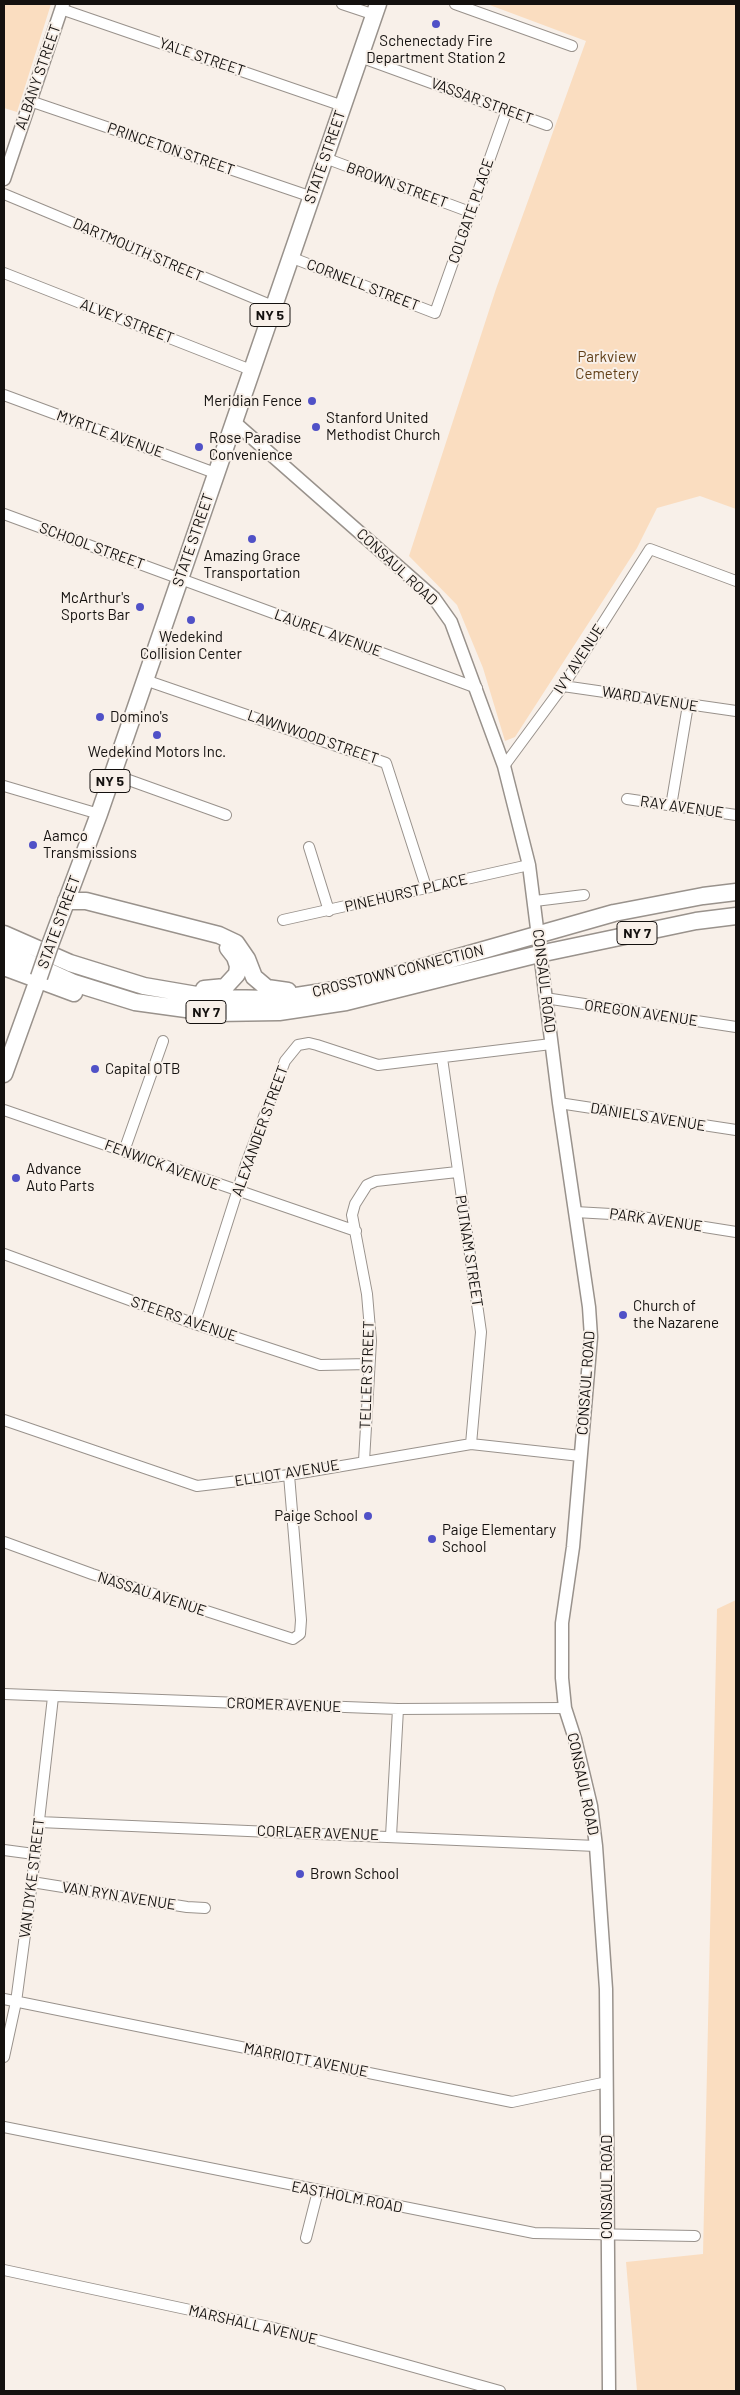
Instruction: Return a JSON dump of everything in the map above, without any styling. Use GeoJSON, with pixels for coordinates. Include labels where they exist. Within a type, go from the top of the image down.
{"type":"FeatureCollection","features":[{"type":"Feature","properties":{"kind":"main road","name":"STATE STREET"},"geometry":{"type":"LineString","coordinates":[[4,1074],[99,814],[376,9]]}},
{"type":"Feature","properties":{"kind":"main road","name":"CROSSTOWN CONNECTION"},"geometry":{"type":"LineString","coordinates":[[4,934],[70,964],[144,986],[214,998],[277,999],[341,996],[537,934],[614,913],[703,896],[736,892]]}},
{"type":"Feature","properties":{"kind":"main road"},"geometry":{"type":"LineString","coordinates":[[66,901],[83,910],[216,941],[235,957],[238,966],[237,974],[224,987],[172,991]]}},
{"type":"Feature","properties":{"kind":"main road"},"geometry":{"type":"LineString","coordinates":[[66,901],[86,901],[219,935],[236,942],[248,959],[254,977],[267,988],[341,996]]}},
{"type":"Feature","properties":{"kind":"main road","name":"CROSSTOWN CONNECTION"},"geometry":{"type":"LineString","coordinates":[[4,951],[74,983],[135,1002],[215,1013],[279,1012],[341,996],[696,921],[736,916]]}},
{"type":"Feature","properties":{"kind":"main road"},"geometry":{"type":"LineString","coordinates":[[4,967],[105,1004],[169,1018],[208,1022],[254,1022],[289,1018],[341,996]]}},
{"type":"Feature","properties":{"kind":"street"},"geometry":{"type":"LineString","coordinates":[[342,4],[376,9]]}},
{"type":"Feature","properties":{"kind":"street"},"geometry":{"type":"LineString","coordinates":[[455,4],[572,46]]}},
{"type":"Feature","properties":{"kind":"street","name":"ALBANY STREET"},"geometry":{"type":"LineString","coordinates":[[4,179],[62,6]]}},
{"type":"Feature","properties":{"kind":"street","name":"YALE STREET"},"geometry":{"type":"LineString","coordinates":[[62,6],[343,106]]}},
{"type":"Feature","properties":{"kind":"street","name":"VASSAR STREET"},"geometry":{"type":"LineString","coordinates":[[360,57],[547,125]]}},
{"type":"Feature","properties":{"kind":"street","name":"PRINCETON STREET"},"geometry":{"type":"LineString","coordinates":[[30,100],[312,197]]}},
{"type":"Feature","properties":{"kind":"street","name":"COLGATE PLACE"},"geometry":{"type":"LineString","coordinates":[[435,313],[507,110]]}},
{"type":"Feature","properties":{"kind":"street","name":"BROWN STREET"},"geometry":{"type":"LineString","coordinates":[[325,158],[470,212]]}},
{"type":"Feature","properties":{"kind":"street","name":"DARTMOUTH STREET"},"geometry":{"type":"LineString","coordinates":[[4,194],[273,306]]}},
{"type":"Feature","properties":{"kind":"street","name":"CORNELL STREET"},"geometry":{"type":"LineString","coordinates":[[290,256],[435,313]]}},
{"type":"Feature","properties":{"kind":"street","name":"ALVEY STREET"},"geometry":{"type":"LineString","coordinates":[[4,273],[251,370]]}},
{"type":"Feature","properties":{"kind":"street","name":"MYRTLE AVENUE"},"geometry":{"type":"LineString","coordinates":[[4,395],[216,472]]}},
{"type":"Feature","properties":{"kind":"street","name":"CONSAUL ROAD"},"geometry":{"type":"LineString","coordinates":[[233,422],[434,598],[451,622],[477,688],[504,766],[529,865],[535,901],[539,954],[591,1337],[573,1547],[562,1624],[565,1708],[575,1739],[591,1806],[596,1846],[606,1989],[608,2391]]}},
{"type":"Feature","properties":{"kind":"street","name":"SCHOOL STREET"},"geometry":{"type":"LineString","coordinates":[[4,514],[180,578]]}},
{"type":"Feature","properties":{"kind":"street","name":"IVY AVENUE"},"geometry":{"type":"LineString","coordinates":[[504,766],[563,686],[650,549],[736,582]]}},
{"type":"Feature","properties":{"kind":"street","name":"LAUREL AVENUE"},"geometry":{"type":"LineString","coordinates":[[180,578],[477,688]]}},
{"type":"Feature","properties":{"kind":"street","name":"LAWNWOOD STREET"},"geometry":{"type":"LineString","coordinates":[[145,680],[386,763],[426,887]]}},
{"type":"Feature","properties":{"kind":"street","name":"WARD AVENUE"},"geometry":{"type":"LineString","coordinates":[[563,686],[736,712]]}},
{"type":"Feature","properties":{"kind":"street"},"geometry":{"type":"LineString","coordinates":[[671,806],[688,705]]}},
{"type":"Feature","properties":{"kind":"street"},"geometry":{"type":"LineString","coordinates":[[112,774],[226,815]]}},
{"type":"Feature","properties":{"kind":"street"},"geometry":{"type":"LineString","coordinates":[[4,786],[99,814]]}},
{"type":"Feature","properties":{"kind":"street","name":"RAY AVENUE"},"geometry":{"type":"LineString","coordinates":[[627,799],[736,815]]}},
{"type":"Feature","properties":{"kind":"street"},"geometry":{"type":"LineString","coordinates":[[309,847],[329,911]]}},
{"type":"Feature","properties":{"kind":"street","name":"PINEHURST PLACE"},"geometry":{"type":"LineString","coordinates":[[282,920],[529,865]]}},
{"type":"Feature","properties":{"kind":"street"},"geometry":{"type":"LineString","coordinates":[[535,901],[584,895]]}},
{"type":"Feature","properties":{"kind":"street","name":"OREGON AVENUE"},"geometry":{"type":"LineString","coordinates":[[545,998],[736,1027]]}},
{"type":"Feature","properties":{"kind":"street"},"geometry":{"type":"LineString","coordinates":[[124,1151],[163,1040]]}},
{"type":"Feature","properties":{"kind":"street","name":"ALEXANDER STREET"},"geometry":{"type":"LineString","coordinates":[[194,1324],[238,1192],[285,1062],[290,1052],[298,1045],[308,1043],[317,1045],[378,1065],[551,1044]]}},
{"type":"Feature","properties":{"kind":"street","name":"PUTNAM STREET"},"geometry":{"type":"LineString","coordinates":[[442,1058],[481,1332],[470,1444]]}},
{"type":"Feature","properties":{"kind":"street","name":"DANIELS AVENUE"},"geometry":{"type":"LineString","coordinates":[[559,1103],[736,1130]]}},
{"type":"Feature","properties":{"kind":"street","name":"FENWICK AVENUE"},"geometry":{"type":"LineString","coordinates":[[4,1110],[356,1231]]}},
{"type":"Feature","properties":{"kind":"street"},"geometry":{"type":"LineString","coordinates":[[356,1231],[352,1215],[355,1204],[367,1185],[376,1181],[457,1172]]}},
{"type":"Feature","properties":{"kind":"street","name":"PARK AVENUE"},"geometry":{"type":"LineString","coordinates":[[575,1212],[629,1214],[736,1232]]}},
{"type":"Feature","properties":{"kind":"street","name":"TELLER STREET"},"geometry":{"type":"LineString","coordinates":[[356,1231],[367,1294],[371,1341],[364,1461]]}},
{"type":"Feature","properties":{"kind":"street","name":"STEERS AVENUE"},"geometry":{"type":"LineString","coordinates":[[4,1254],[194,1324],[320,1365],[369,1364]]}},
{"type":"Feature","properties":{"kind":"street","name":"ELLIOT AVENUE"},"geometry":{"type":"LineString","coordinates":[[4,1420],[197,1486],[289,1475],[470,1444],[580,1456]]}},
{"type":"Feature","properties":{"kind":"street","name":"NASSAU AVENUE"},"geometry":{"type":"LineString","coordinates":[[4,1542],[284,1638],[292,1639],[300,1634],[300,1602],[289,1475]]}},
{"type":"Feature","properties":{"kind":"street","name":"CROMER AVENUE"},"geometry":{"type":"LineString","coordinates":[[4,1694],[398,1709],[565,1708]]}},
{"type":"Feature","properties":{"kind":"street","name":"VAN DYKE STREET"},"geometry":{"type":"LineString","coordinates":[[4,2057],[16,2002],[53,1697]]}},
{"type":"Feature","properties":{"kind":"street"},"geometry":{"type":"LineString","coordinates":[[391,1836],[398,1709]]}},
{"type":"Feature","properties":{"kind":"street","name":"CORLAER AVENUE"},"geometry":{"type":"LineString","coordinates":[[39,1822],[596,1846]]}},
{"type":"Feature","properties":{"kind":"street"},"geometry":{"type":"LineString","coordinates":[[4,1850],[34,1854]]}},
{"type":"Feature","properties":{"kind":"street","name":"VAN RYN AVENUE"},"geometry":{"type":"LineString","coordinates":[[32,1882],[205,1908]]}},
{"type":"Feature","properties":{"kind":"street","name":"MARRIOTT AVENUE"},"geometry":{"type":"LineString","coordinates":[[4,1999],[512,2102],[607,2082]]}},
{"type":"Feature","properties":{"kind":"street","name":"EASTHOLM ROAD"},"geometry":{"type":"LineString","coordinates":[[4,2127],[534,2233],[606,2236],[695,2236]]}},
{"type":"Feature","properties":{"kind":"street"},"geometry":{"type":"LineString","coordinates":[[306,2238],[318,2191]]}},
{"type":"Feature","properties":{"kind":"street","name":"MARSHALL AVENUE"},"geometry":{"type":"LineString","coordinates":[[4,2270],[274,2328],[500,2391]]}},
{"type":"Feature","properties":{"kind":"green space"},"geometry":{"type":"Polygon","coordinates":[[[4,4],[51,4],[17,112],[4,108],[4,4]]]}},
{"type":"Feature","properties":{"kind":"green space","name":"Parkview Cemetery"},"geometry":{"type":"Polygon","coordinates":[[[487,4],[736,4],[736,509],[700,496],[657,508],[637,548],[515,737],[505,741],[483,668],[457,605],[409,556],[496,289],[586,41],[487,4]]]}},
{"type":"Feature","properties":{"kind":"green space"},"geometry":{"type":"Polygon","coordinates":[[[736,1600],[736,2391],[637,2391],[626,2262],[703,2254],[717,1609],[736,1600]]]}},
{"type":"Feature","properties":{"kind":"place","name":"Schenectady Fire Department Station 2"},"geometry":{"type":"Point","coordinates":[436,24]}},
{"type":"Feature","properties":{"kind":"place","name":"Meridian Fence"},"geometry":{"type":"Point","coordinates":[312,401]}},
{"type":"Feature","properties":{"kind":"place","name":"Stanford United Methodist Church"},"geometry":{"type":"Point","coordinates":[316,427]}},
{"type":"Feature","properties":{"kind":"place","name":"Rose Paradise Convenience"},"geometry":{"type":"Point","coordinates":[199,447]}},
{"type":"Feature","properties":{"kind":"place","name":"Amazing Grace Transportation"},"geometry":{"type":"Point","coordinates":[252,539]}},
{"type":"Feature","properties":{"kind":"place","name":"McArthur's Sports Bar"},"geometry":{"type":"Point","coordinates":[140,607]}},
{"type":"Feature","properties":{"kind":"place","name":"Wedekind Collision Center"},"geometry":{"type":"Point","coordinates":[191,620]}},
{"type":"Feature","properties":{"kind":"place","name":"Domino's"},"geometry":{"type":"Point","coordinates":[100,717]}},
{"type":"Feature","properties":{"kind":"place","name":"Wedekind Motors Inc."},"geometry":{"type":"Point","coordinates":[157,735]}},
{"type":"Feature","properties":{"kind":"place","name":"Aamco Transmissions"},"geometry":{"type":"Point","coordinates":[33,845]}},
{"type":"Feature","properties":{"kind":"place","name":"Capital OTB"},"geometry":{"type":"Point","coordinates":[95,1069]}},
{"type":"Feature","properties":{"kind":"place","name":"Advance Auto Parts"},"geometry":{"type":"Point","coordinates":[16,1178]}},
{"type":"Feature","properties":{"kind":"place","name":"Church of the Nazarene"},"geometry":{"type":"Point","coordinates":[623,1315]}},
{"type":"Feature","properties":{"kind":"place","name":"Paige School"},"geometry":{"type":"Point","coordinates":[368,1516]}},
{"type":"Feature","properties":{"kind":"place","name":"Paige Elementary School"},"geometry":{"type":"Point","coordinates":[432,1539]}},
{"type":"Feature","properties":{"kind":"place","name":"Brown School"},"geometry":{"type":"Point","coordinates":[300,1874]}}]}
